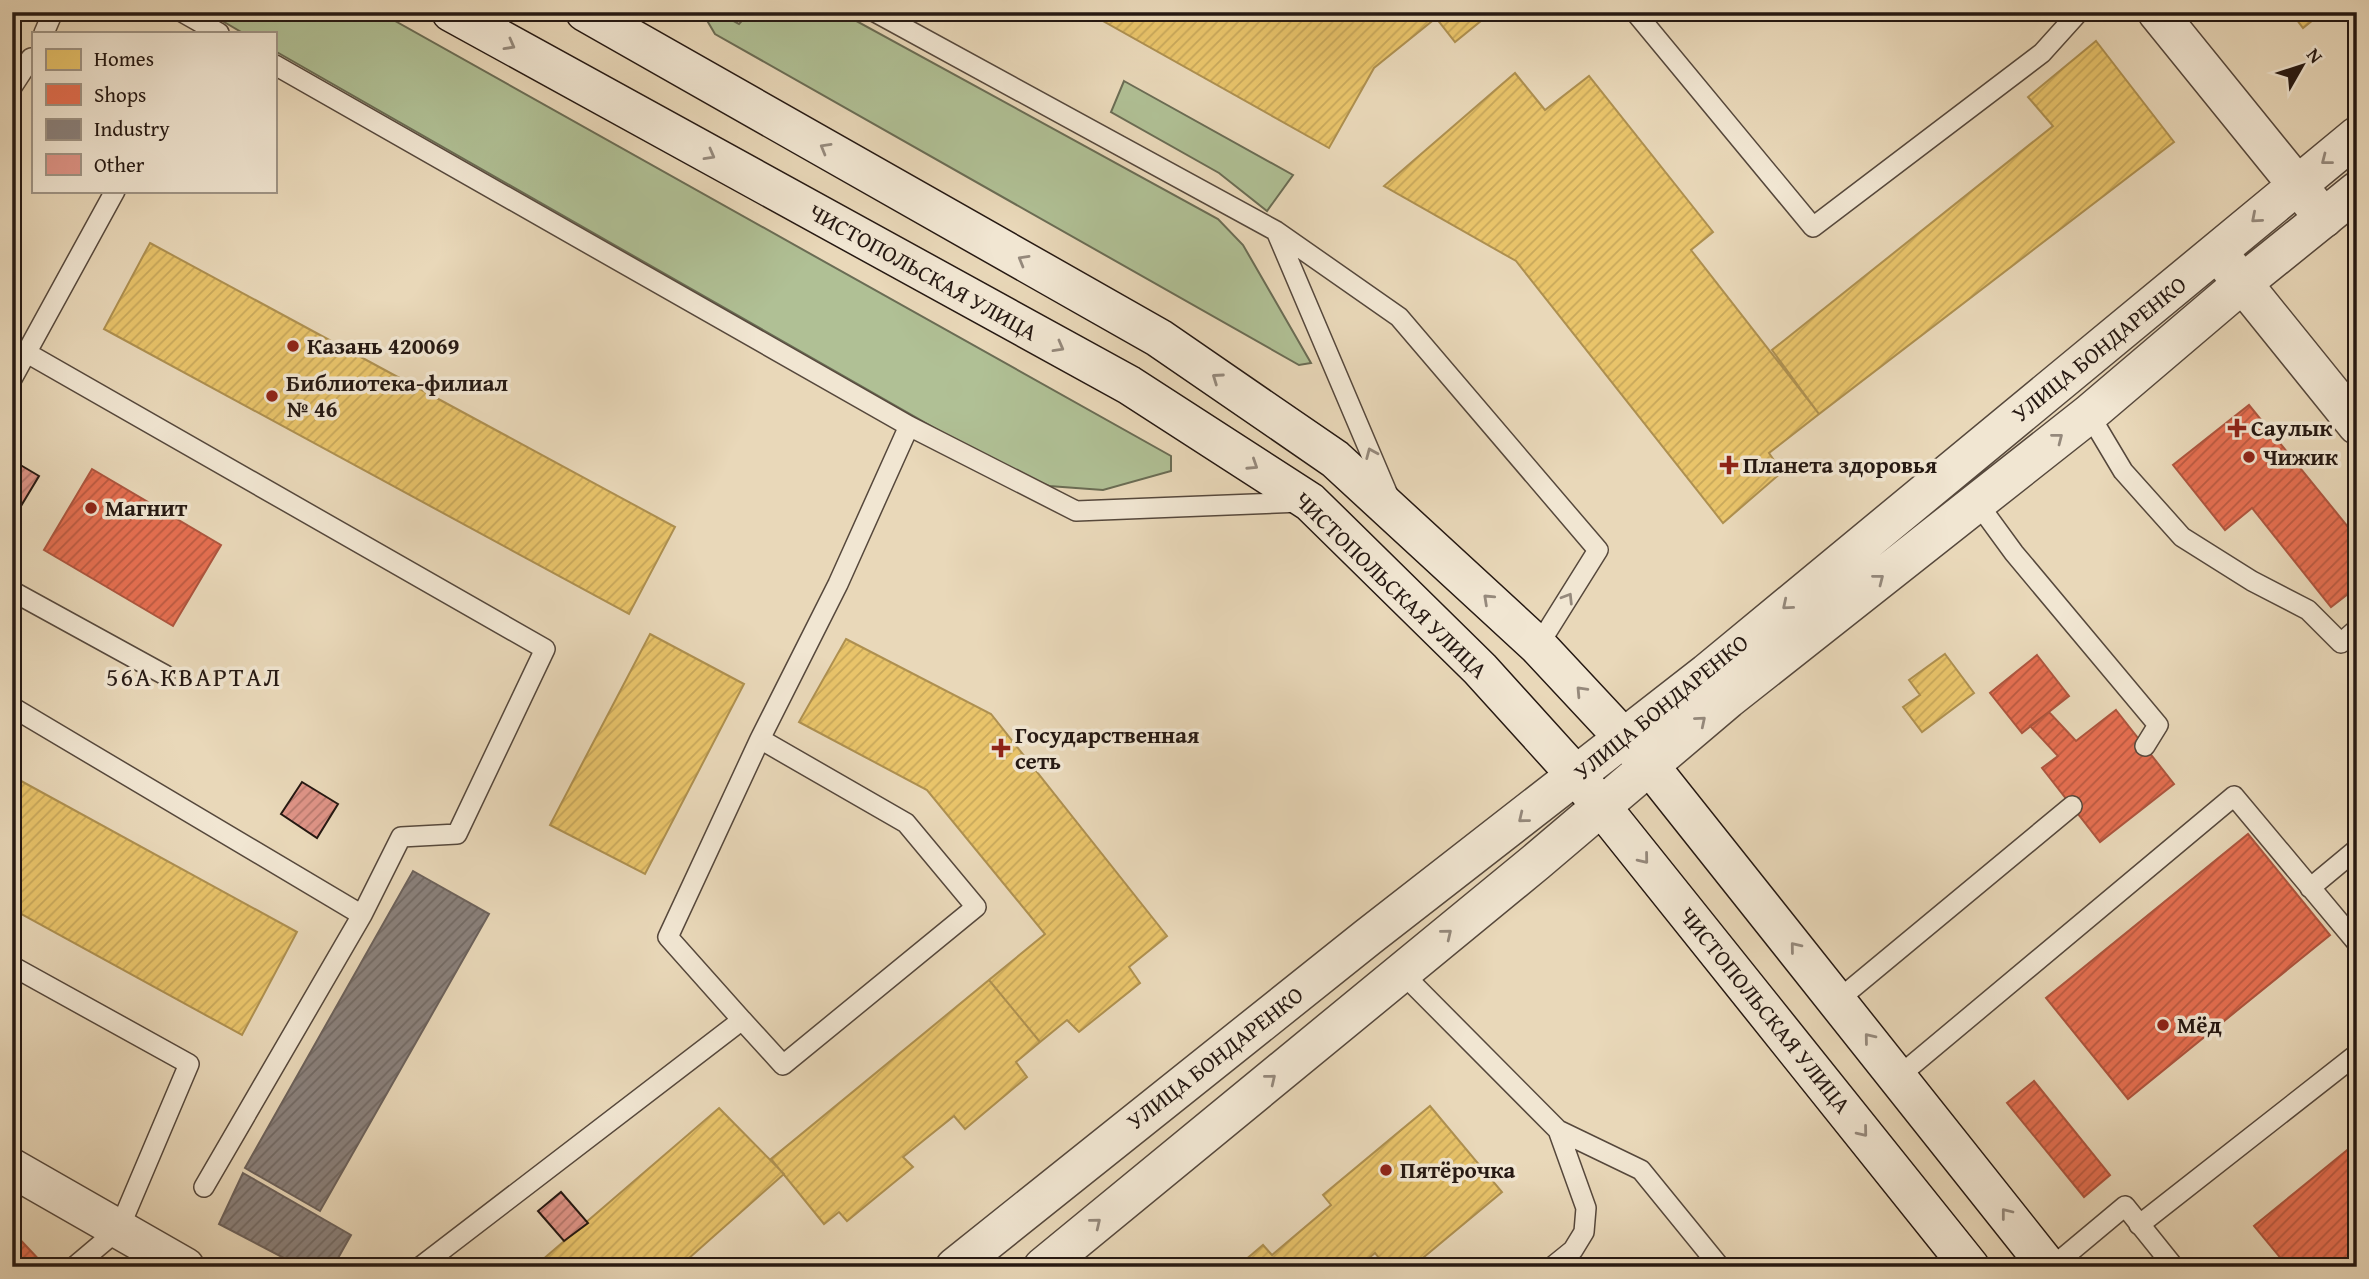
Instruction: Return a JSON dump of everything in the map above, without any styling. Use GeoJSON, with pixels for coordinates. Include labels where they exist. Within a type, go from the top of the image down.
{"type":"FeatureCollection","features":[{"type":"Feature","properties":{"kind":"street","name":"ЧИСТОПОЛЬСКАЯ УЛИЦА"},"geometry":{"type":"LineString","coordinates":[[451,12],[1129,385],[1310,502],[1480,668],[1602,805],[1970,1267]]}},
{"type":"Feature","properties":{"kind":"street"},"geometry":{"type":"LineString","coordinates":[[585,12],[1159,338],[1335,459],[1538,646],[1649,765],[2050,1267]]}},
{"type":"Feature","properties":{"kind":"street"},"geometry":{"type":"LineString","coordinates":[[2157,12],[2324,218]]}},
{"type":"Feature","properties":{"kind":"street","name":"УЛИЦА БОНДАРЕНКО"},"geometry":{"type":"LineString","coordinates":[[955,1267],[1707,673],[2357,136]]}},
{"type":"Feature","properties":{"kind":"street","name":"УЛИЦА БОНДАРЕНКО"},"geometry":{"type":"LineString","coordinates":[[1047,1266],[1649,765],[1976,501],[2089,414],[2243,283],[2357,191]]}},
{"type":"Feature","properties":{"kind":"street"},"geometry":{"type":"LineString","coordinates":[[2217,252],[2357,425]]}},
{"type":"Feature","properties":{"kind":"street"},"geometry":{"type":"LineString","coordinates":[[12,1168],[185,1267]]}},
{"type":"Feature","properties":{"kind":"lane"},"geometry":{"type":"LineString","coordinates":[[182,12],[217,32]]}},
{"type":"Feature","properties":{"kind":"lane"},"geometry":{"type":"LineString","coordinates":[[1635,12],[1813,227],[2042,53],[2079,12]]}},
{"type":"Feature","properties":{"kind":"lane"},"geometry":{"type":"LineString","coordinates":[[884,15],[1276,230],[1399,317],[1598,550],[1538,646]]}},
{"type":"Feature","properties":{"kind":"lane"},"geometry":{"type":"LineString","coordinates":[[12,87],[32,58]]}},
{"type":"Feature","properties":{"kind":"lane"},"geometry":{"type":"LineString","coordinates":[[276,66],[909,426],[1076,511],[1310,502]]}},
{"type":"Feature","properties":{"kind":"lane"},"geometry":{"type":"LineString","coordinates":[[12,379],[115,192]]}},
{"type":"Feature","properties":{"kind":"lane"},"geometry":{"type":"LineString","coordinates":[[1276,230],[1397,516]]}},
{"type":"Feature","properties":{"kind":"lane"},"geometry":{"type":"LineString","coordinates":[[27,353],[545,649],[457,834],[401,838],[362,915],[204,1186]]}},
{"type":"Feature","properties":{"kind":"lane"},"geometry":{"type":"LineString","coordinates":[[2089,414],[2123,471],[2182,537],[2252,582],[2308,610],[2341,643],[2357,629]]}},
{"type":"Feature","properties":{"kind":"lane"},"geometry":{"type":"LineString","coordinates":[[760,739],[906,822],[976,906],[783,1065],[668,937],[760,739],[838,584],[909,426]]}},
{"type":"Feature","properties":{"kind":"lane"},"geometry":{"type":"LineString","coordinates":[[1976,501],[2014,553],[2158,725],[2145,746]]}},
{"type":"Feature","properties":{"kind":"lane"},"geometry":{"type":"LineString","coordinates":[[12,591],[165,675]]}},
{"type":"Feature","properties":{"kind":"lane"},"geometry":{"type":"LineString","coordinates":[[12,707],[362,915]]}},
{"type":"Feature","properties":{"kind":"lane"},"geometry":{"type":"LineString","coordinates":[[1899,1076],[2234,796],[2357,943]]}},
{"type":"Feature","properties":{"kind":"lane"},"geometry":{"type":"LineString","coordinates":[[1838,1000],[2072,806]]}},
{"type":"Feature","properties":{"kind":"lane"},"geometry":{"type":"LineString","coordinates":[[2310,888],[2357,849]]}},
{"type":"Feature","properties":{"kind":"lane"},"geometry":{"type":"LineString","coordinates":[[12,966],[189,1064],[120,1229],[74,1267]]}},
{"type":"Feature","properties":{"kind":"lane"},"geometry":{"type":"LineString","coordinates":[[1401,972],[1558,1130],[1641,1170],[1720,1267]]}},
{"type":"Feature","properties":{"kind":"lane"},"geometry":{"type":"LineString","coordinates":[[420,1267],[742,1020]]}},
{"type":"Feature","properties":{"kind":"lane"},"geometry":{"type":"LineString","coordinates":[[2139,1225],[2357,1054]]}},
{"type":"Feature","properties":{"kind":"lane"},"geometry":{"type":"LineString","coordinates":[[1552,1267],[1573,1250],[1584,1231],[1586,1208],[1558,1130]]}},
{"type":"Feature","properties":{"kind":"lane"},"geometry":{"type":"LineString","coordinates":[[2050,1267],[2125,1206],[2174,1267]]}},
{"type":"Feature","properties":{"kind":"green space"},"geometry":{"type":"Polygon","coordinates":[[[207,12],[379,12],[1171,456],[1171,471],[1103,490],[1049,486],[994,462],[276,52],[276,32],[241,32],[207,12]]]}},
{"type":"Feature","properties":{"kind":"green space"},"geometry":{"type":"Polygon","coordinates":[[[702,12],[717,12],[739,24],[750,12],[840,12],[1218,219],[1243,245],[1311,363],[1299,365],[715,34],[702,12]]]}},
{"type":"Feature","properties":{"kind":"green space"},"geometry":{"type":"Polygon","coordinates":[[[1124,81],[1293,175],[1267,211],[1219,173],[1111,112],[1124,81]]]}},
{"type":"Feature","properties":{"kind":"building: Homes"},"geometry":{"type":"Polygon","coordinates":[[[1087,12],[1492,12],[1455,42],[1436,18],[1374,68],[1329,148],[1087,12]]]}},
{"type":"Feature","properties":{"kind":"building: Homes"},"geometry":{"type":"Polygon","coordinates":[[[2291,12],[2323,12],[2303,28],[2291,12]]]}},
{"type":"Feature","properties":{"kind":"building: Homes"},"geometry":{"type":"Polygon","coordinates":[[[2096,41],[2174,142],[1819,414],[1772,350],[2053,126],[2028,97],[2096,41]]]}},
{"type":"Feature","properties":{"kind":"building: Homes"},"geometry":{"type":"Polygon","coordinates":[[[1515,73],[1545,110],[1589,76],[1713,232],[1691,250],[1819,414],[1769,453],[1782,472],[1723,523],[1516,261],[1384,186],[1515,73]]]}},
{"type":"Feature","properties":{"kind":"building: Homes"},"geometry":{"type":"Polygon","coordinates":[[[150,243],[675,527],[629,614],[104,329],[150,243]]]}},
{"type":"Feature","properties":{"kind":"building: Homes"},"geometry":{"type":"Polygon","coordinates":[[[650,634],[744,684],[645,874],[550,825],[650,634]]]}},
{"type":"Feature","properties":{"kind":"building: Homes"},"geometry":{"type":"Polygon","coordinates":[[[846,639],[991,714],[1167,936],[1129,967],[1140,983],[1079,1032],[1067,1020],[1040,1042],[989,980],[1045,934],[927,790],[799,722],[846,639]]]}},
{"type":"Feature","properties":{"kind":"building: Homes"},"geometry":{"type":"Polygon","coordinates":[[[1945,654],[1974,693],[1922,732],[1903,707],[1920,695],[1909,680],[1945,654]]]}},
{"type":"Feature","properties":{"kind":"building: Homes"},"geometry":{"type":"Polygon","coordinates":[[[12,776],[297,932],[242,1035],[12,909],[12,776]]]}},
{"type":"Feature","properties":{"kind":"building: Homes"},"geometry":{"type":"Polygon","coordinates":[[[989,980],[1040,1042],[1016,1062],[1027,1077],[965,1129],[954,1116],[903,1157],[913,1167],[847,1221],[839,1212],[824,1224],[771,1159],[989,980]]]}},
{"type":"Feature","properties":{"kind":"building: Homes"},"geometry":{"type":"Polygon","coordinates":[[[1430,1106],[1502,1192],[1412,1267],[1386,1267],[1375,1253],[1358,1267],[1237,1267],[1263,1245],[1272,1255],[1331,1205],[1323,1195],[1430,1106]]]}},
{"type":"Feature","properties":{"kind":"building: Homes"},"geometry":{"type":"Polygon","coordinates":[[[719,1108],[784,1174],[679,1267],[534,1267],[719,1108]]]}},
{"type":"Feature","properties":{"kind":"building: Shops"},"geometry":{"type":"Polygon","coordinates":[[[2249,405],[2357,538],[2357,587],[2331,607],[2252,508],[2225,530],[2173,465],[2249,405]]]}},
{"type":"Feature","properties":{"kind":"building: Shops"},"geometry":{"type":"Polygon","coordinates":[[[92,469],[221,545],[173,626],[44,550],[92,469]]]}},
{"type":"Feature","properties":{"kind":"building: Shops"},"geometry":{"type":"Polygon","coordinates":[[[2037,655],[2069,696],[2022,733],[1990,693],[2037,655]]]}},
{"type":"Feature","properties":{"kind":"building: Shops"},"geometry":{"type":"Polygon","coordinates":[[[2116,710],[2174,784],[2100,842],[2042,768],[2058,756],[2030,726],[2049,712],[2076,741],[2116,710]]]}},
{"type":"Feature","properties":{"kind":"building: Shops"},"geometry":{"type":"Polygon","coordinates":[[[2248,834],[2330,935],[2128,1099],[2046,998],[2248,834]]]}},
{"type":"Feature","properties":{"kind":"building: Shops"},"geometry":{"type":"Polygon","coordinates":[[[2034,1081],[2110,1175],[2084,1197],[2007,1103],[2034,1081]]]}},
{"type":"Feature","properties":{"kind":"building: Shops"},"geometry":{"type":"Polygon","coordinates":[[[2357,1142],[2357,1267],[2288,1267],[2254,1226],[2357,1142]]]}},
{"type":"Feature","properties":{"kind":"building: Shops"},"geometry":{"type":"Polygon","coordinates":[[[12,1231],[44,1265],[43,1267],[12,1267],[12,1231]]]}},
{"type":"Feature","properties":{"kind":"building: Industry"},"geometry":{"type":"Polygon","coordinates":[[[413,871],[489,914],[320,1211],[245,1168],[413,871]]]}},
{"type":"Feature","properties":{"kind":"building: Industry"},"geometry":{"type":"Polygon","coordinates":[[[243,1173],[351,1235],[333,1267],[301,1267],[219,1224],[243,1173]]]}},
{"type":"Feature","properties":{"kind":"building: Other"},"geometry":{"type":"Polygon","coordinates":[[[12,460],[39,476],[12,521],[12,460]]]}},
{"type":"Feature","properties":{"kind":"building: Other"},"geometry":{"type":"Polygon","coordinates":[[[302,782],[338,804],[317,838],[281,814],[302,782]]]}},
{"type":"Feature","properties":{"kind":"building: Other"},"geometry":{"type":"Polygon","coordinates":[[[561,1192],[588,1223],[564,1241],[538,1211],[561,1192]]]}},
{"type":"Feature","properties":{"kind":"place","name":"Казань 420069"},"geometry":{"type":"Point","coordinates":[293,346]}},
{"type":"Feature","properties":{"kind":"place","name":"Библиотека-филиал № 46"},"geometry":{"type":"Point","coordinates":[272,396]}},
{"type":"Feature","properties":{"kind":"place","name":"Саулык"},"geometry":{"type":"Point","coordinates":[2237,428]}},
{"type":"Feature","properties":{"kind":"place","name":"Чижик"},"geometry":{"type":"Point","coordinates":[2249,457]}},
{"type":"Feature","properties":{"kind":"place","name":"Планета здоровья"},"geometry":{"type":"Point","coordinates":[1729,465]}},
{"type":"Feature","properties":{"kind":"place","name":"Магнит"},"geometry":{"type":"Point","coordinates":[91,508]}},
{"type":"Feature","properties":{"kind":"place","name":"Государственная сеть"},"geometry":{"type":"Point","coordinates":[1001,748]}},
{"type":"Feature","properties":{"kind":"place","name":"Мёд"},"geometry":{"type":"Point","coordinates":[2163,1025]}},
{"type":"Feature","properties":{"kind":"place","name":"Пятёрочка"},"geometry":{"type":"Point","coordinates":[1386,1170]}},
{"type":"Feature","properties":{"kind":"district","name":"56А КВАРТАЛ"},"geometry":{"type":"Point","coordinates":[194,677]}}]}
